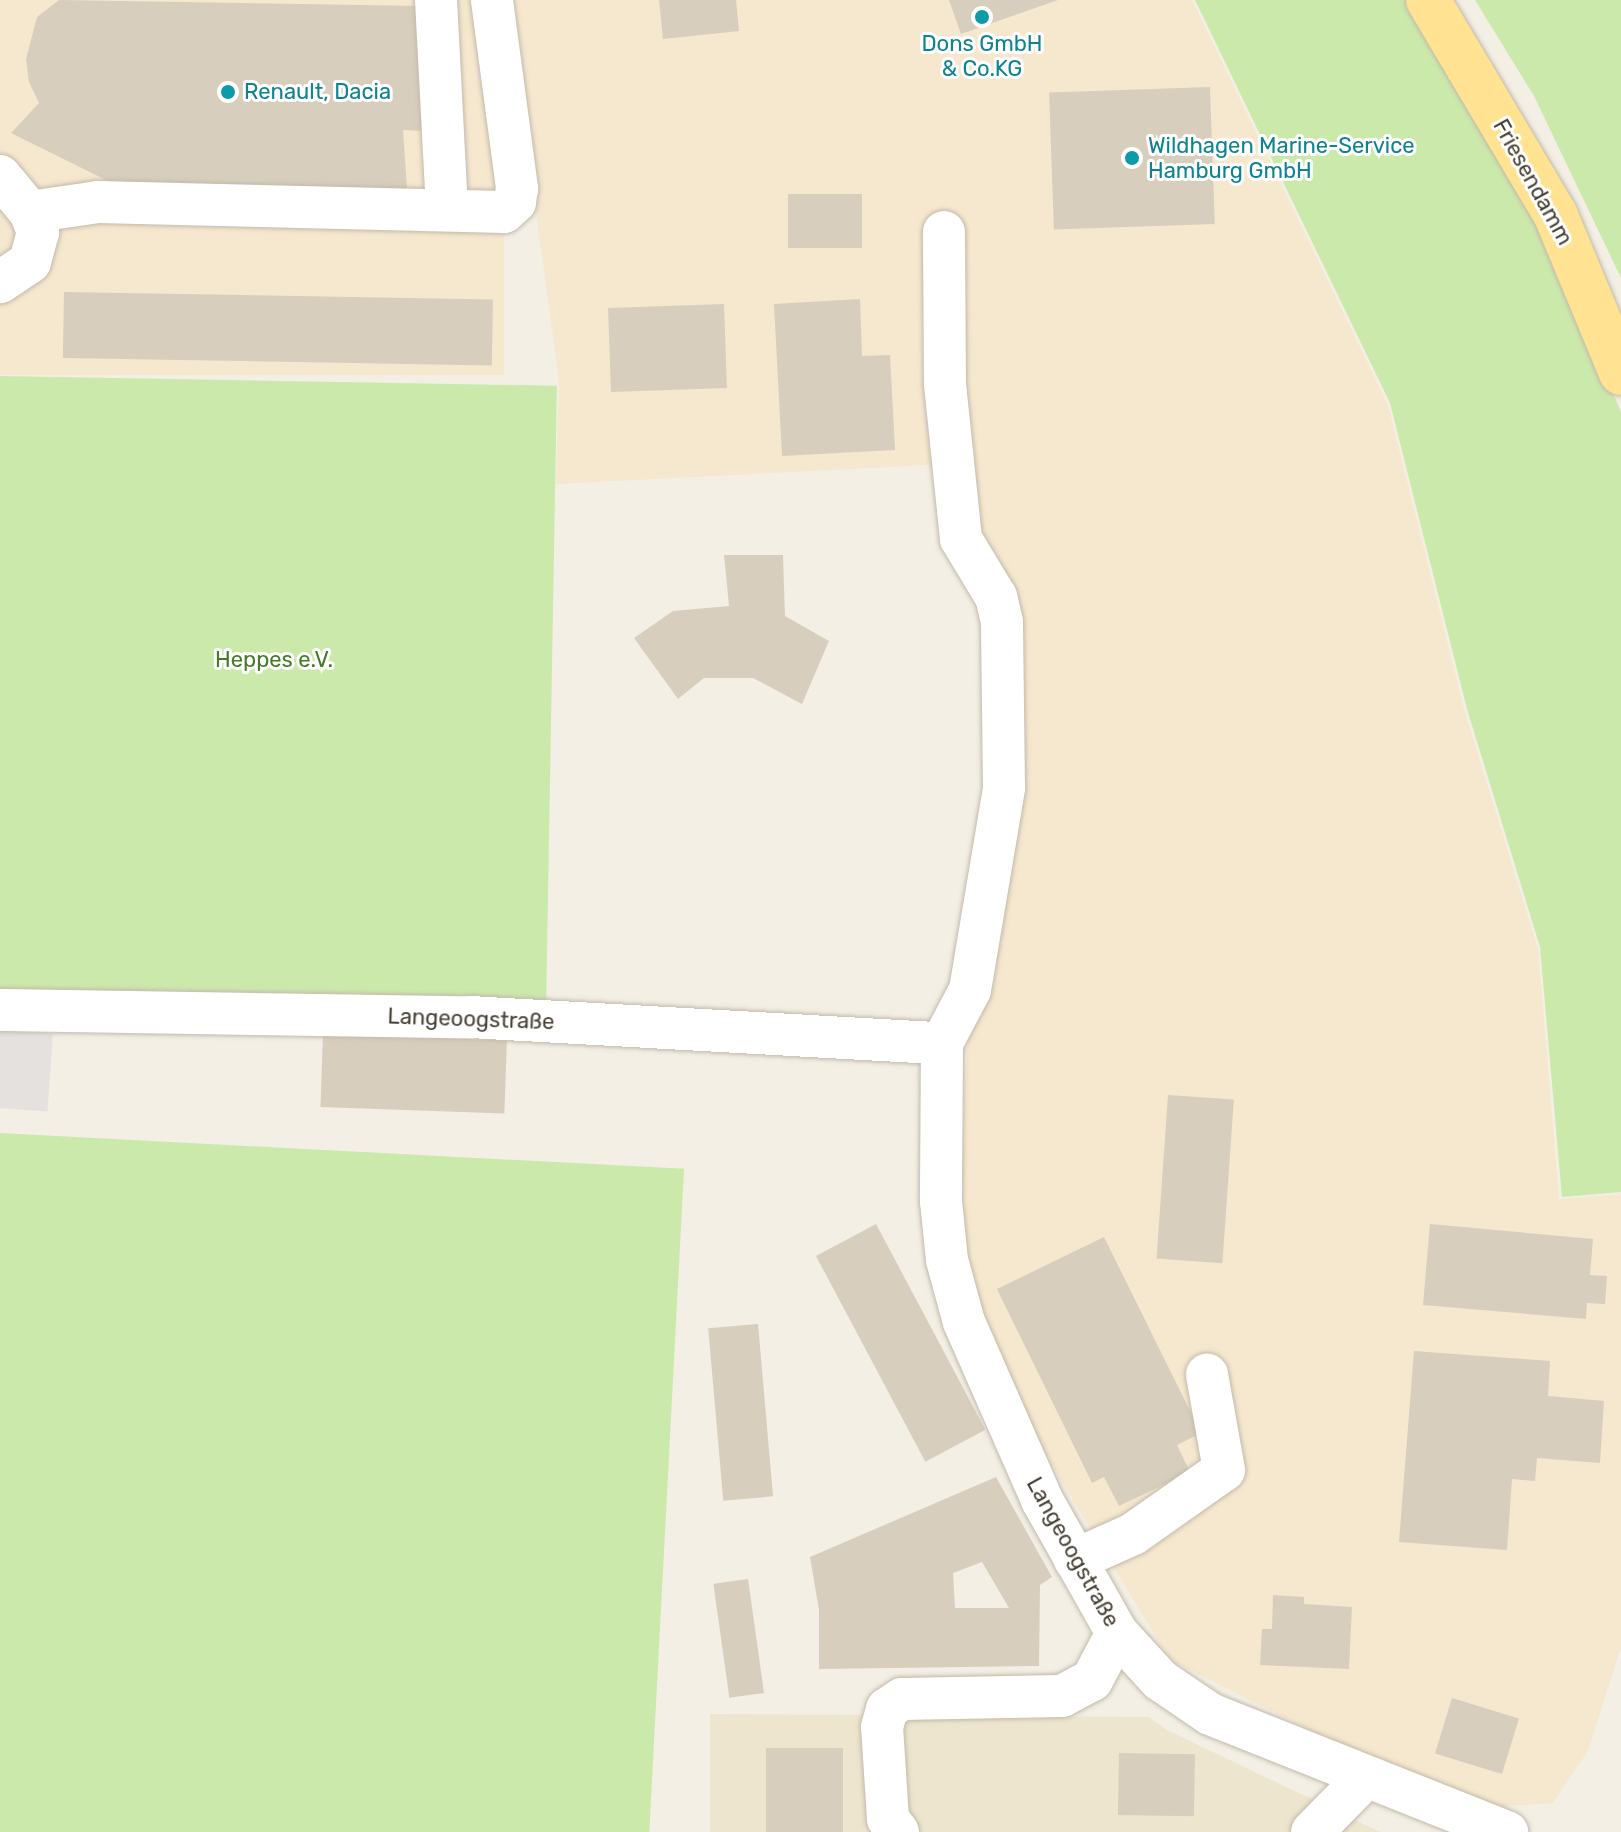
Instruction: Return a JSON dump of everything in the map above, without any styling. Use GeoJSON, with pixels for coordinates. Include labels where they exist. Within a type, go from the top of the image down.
{"type":"FeatureCollection","features":[{"type":"Feature","properties":{"kind":"main road","name":"Friesendamm"},"geometry":{"type":"LineString","coordinates":[[1428,0],[1556,216],[1621,373]]}},
{"type":"Feature","properties":{"kind":"street"},"geometry":{"type":"LineString","coordinates":[[436,0],[447,210]]}},
{"type":"Feature","properties":{"kind":"street"},"geometry":{"type":"LineString","coordinates":[[30,212],[98,202],[504,212],[515,202],[492,0]]}},
{"type":"Feature","properties":{"kind":"street"},"geometry":{"type":"LineString","coordinates":[[0,176],[30,212],[38,232],[30,262],[0,282]]}},
{"type":"Feature","properties":{"kind":"street","name":"Langeoogstraße"},"geometry":{"type":"LineString","coordinates":[[944,232],[945,383],[961,539],[996,597],[1002,622],[1004,788],[970,990],[942,1043],[941,1201],[947,1260],[994,1401],[1075,1560],[1117,1633],[1160,1680],[1210,1714],[1507,1832]]}},
{"type":"Feature","properties":{"kind":"street","name":"Langeoogstraße"},"geometry":{"type":"LineString","coordinates":[[0,1010],[470,1017],[942,1043]]}},
{"type":"Feature","properties":{"kind":"street"},"geometry":{"type":"LineString","coordinates":[[1075,1560],[1133,1534],[1224,1470],[1207,1375]]}},
{"type":"Feature","properties":{"kind":"street"},"geometry":{"type":"LineString","coordinates":[[898,1832],[888,1819],[882,1727],[887,1709],[902,1699],[1062,1696],[1092,1680],[1117,1633]]}},
{"type":"Feature","properties":{"kind":"street"},"geometry":{"type":"LineString","coordinates":[[1312,1832],[1365,1778]]}},
{"type":"Feature","properties":{"kind":"shaded area"},"geometry":{"type":"Polygon","coordinates":[[[0,0],[504,0],[504,375],[0,375],[0,0]]]}},
{"type":"Feature","properties":{"kind":"shaded area"},"geometry":{"type":"Polygon","coordinates":[[[507,0],[1192,0],[1388,405],[1464,709],[1538,949],[1559,1199],[1621,1194],[1621,1647],[1588,1751],[1553,1803],[1493,1807],[1317,1734],[1170,1660],[1033,1434],[993,1344],[957,1234],[968,1039],[999,887],[1002,793],[972,534],[929,465],[556,484],[559,381],[507,0]]]}},
{"type":"Feature","properties":{"kind":"shaded area"},"geometry":{"type":"Polygon","coordinates":[[[0,1030],[53,1034],[47,1112],[0,1108],[0,1030]]]}},
{"type":"Feature","properties":{"kind":"shaded area"},"geometry":{"type":"Polygon","coordinates":[[[710,1714],[1149,1717],[1167,1730],[1380,1832],[710,1832],[710,1714]]]}},
{"type":"Feature","properties":{"kind":"green space"},"geometry":{"type":"Polygon","coordinates":[[[1195,0],[1413,0],[1542,221],[1621,412],[1621,1192],[1562,1197],[1540,947],[1467,709],[1390,403],[1195,0]]]}},
{"type":"Feature","properties":{"kind":"green space"},"geometry":{"type":"Polygon","coordinates":[[[1475,0],[1621,0],[1621,278],[1534,96],[1475,0]]]}},
{"type":"Feature","properties":{"kind":"green space","name":"Heppes e.V."},"geometry":{"type":"Polygon","coordinates":[[[0,376],[557,386],[546,1016],[0,1006],[0,376]]]}},
{"type":"Feature","properties":{"kind":"green space"},"geometry":{"type":"Polygon","coordinates":[[[0,1133],[684,1169],[649,1832],[0,1832],[0,1133]]]}},
{"type":"Feature","properties":{"kind":"building","name":"Renault, Dacia"},"geometry":{"type":"Polygon","coordinates":[[[59,0],[421,6],[424,131],[403,130],[407,189],[118,186],[11,133],[39,103],[29,82],[26,59],[37,17],[59,0]]]}},
{"type":"Feature","properties":{"kind":"building"},"geometry":{"type":"Polygon","coordinates":[[[659,0],[736,0],[739,31],[663,39],[659,0]]]}},
{"type":"Feature","properties":{"kind":"building","name":"Dons GmbH & Co.KG"},"geometry":{"type":"Polygon","coordinates":[[[949,0],[1058,0],[961,34],[949,0]]]}},
{"type":"Feature","properties":{"kind":"building","name":"Wildhagen Marine-Service Hamburg GmbH"},"geometry":{"type":"Polygon","coordinates":[[[1210,87],[1215,224],[1054,230],[1049,93],[1210,87]]]}},
{"type":"Feature","properties":{"kind":"building"},"geometry":{"type":"Polygon","coordinates":[[[788,194],[862,194],[862,248],[788,248],[788,194]]]}},
{"type":"Feature","properties":{"kind":"building"},"geometry":{"type":"Polygon","coordinates":[[[64,292],[493,299],[492,365],[63,358],[64,292]]]}},
{"type":"Feature","properties":{"kind":"building"},"geometry":{"type":"Polygon","coordinates":[[[860,299],[862,356],[890,355],[895,450],[782,456],[774,304],[860,299]]]}},
{"type":"Feature","properties":{"kind":"building"},"geometry":{"type":"Polygon","coordinates":[[[724,304],[727,388],[611,392],[608,308],[724,304]]]}},
{"type":"Feature","properties":{"kind":"building"},"geometry":{"type":"Polygon","coordinates":[[[724,555],[783,555],[785,616],[829,641],[802,704],[753,678],[704,678],[678,699],[634,638],[673,611],[729,606],[724,555]]]}},
{"type":"Feature","properties":{"kind":"building"},"geometry":{"type":"Polygon","coordinates":[[[323,1034],[507,1040],[504,1113],[320,1107],[323,1034]]]}},
{"type":"Feature","properties":{"kind":"building"},"geometry":{"type":"Polygon","coordinates":[[[1168,1095],[1234,1100],[1222,1263],[1157,1259],[1168,1095]]]}},
{"type":"Feature","properties":{"kind":"building"},"geometry":{"type":"Polygon","coordinates":[[[876,1224],[985,1430],[925,1462],[816,1256],[876,1224]]]}},
{"type":"Feature","properties":{"kind":"building"},"geometry":{"type":"Polygon","coordinates":[[[1430,1224],[1593,1239],[1590,1275],[1607,1276],[1605,1304],[1587,1303],[1586,1319],[1423,1305],[1430,1224]]]}},
{"type":"Feature","properties":{"kind":"building"},"geometry":{"type":"Polygon","coordinates":[[[1104,1237],[1201,1433],[1177,1445],[1190,1472],[1119,1506],[1104,1477],[1092,1483],[997,1289],[1104,1237]]]}},
{"type":"Feature","properties":{"kind":"building"},"geometry":{"type":"Polygon","coordinates":[[[758,1324],[773,1496],[723,1501],[708,1328],[758,1324]]]}},
{"type":"Feature","properties":{"kind":"building"},"geometry":{"type":"Polygon","coordinates":[[[1414,1351],[1550,1361],[1548,1396],[1604,1401],[1600,1463],[1537,1458],[1535,1481],[1512,1479],[1507,1550],[1399,1542],[1414,1351]]]}},
{"type":"Feature","properties":{"kind":"building"},"geometry":{"type":"Polygon","coordinates":[[[996,1477],[1052,1577],[1040,1585],[1039,1666],[819,1669],[819,1610],[810,1557],[996,1477]],[[982,1562],[953,1573],[955,1608],[1009,1608],[982,1562]]]}},
{"type":"Feature","properties":{"kind":"building"},"geometry":{"type":"Polygon","coordinates":[[[748,1579],[764,1693],[729,1698],[713,1584],[748,1579]]]}},
{"type":"Feature","properties":{"kind":"building"},"geometry":{"type":"Polygon","coordinates":[[[1273,1595],[1304,1597],[1304,1604],[1352,1607],[1349,1669],[1260,1665],[1262,1629],[1272,1629],[1273,1595]]]}},
{"type":"Feature","properties":{"kind":"building"},"geometry":{"type":"Polygon","coordinates":[[[1452,1698],[1519,1718],[1502,1774],[1435,1753],[1452,1698]]]}},
{"type":"Feature","properties":{"kind":"building"},"geometry":{"type":"Polygon","coordinates":[[[766,1748],[843,1748],[843,1832],[766,1832],[766,1748]]]}},
{"type":"Feature","properties":{"kind":"building"},"geometry":{"type":"Polygon","coordinates":[[[1119,1753],[1195,1754],[1194,1816],[1118,1815],[1119,1753]]]}},
{"type":"Feature","properties":{"kind":"place","name":"Dons GmbH & Co.KG"},"geometry":{"type":"Point","coordinates":[982,17]}},
{"type":"Feature","properties":{"kind":"place","name":"Renault, Dacia"},"geometry":{"type":"Point","coordinates":[228,92]}},
{"type":"Feature","properties":{"kind":"place","name":"Wildhagen Marine-Service Hamburg GmbH"},"geometry":{"type":"Point","coordinates":[1132,158]}}]}
